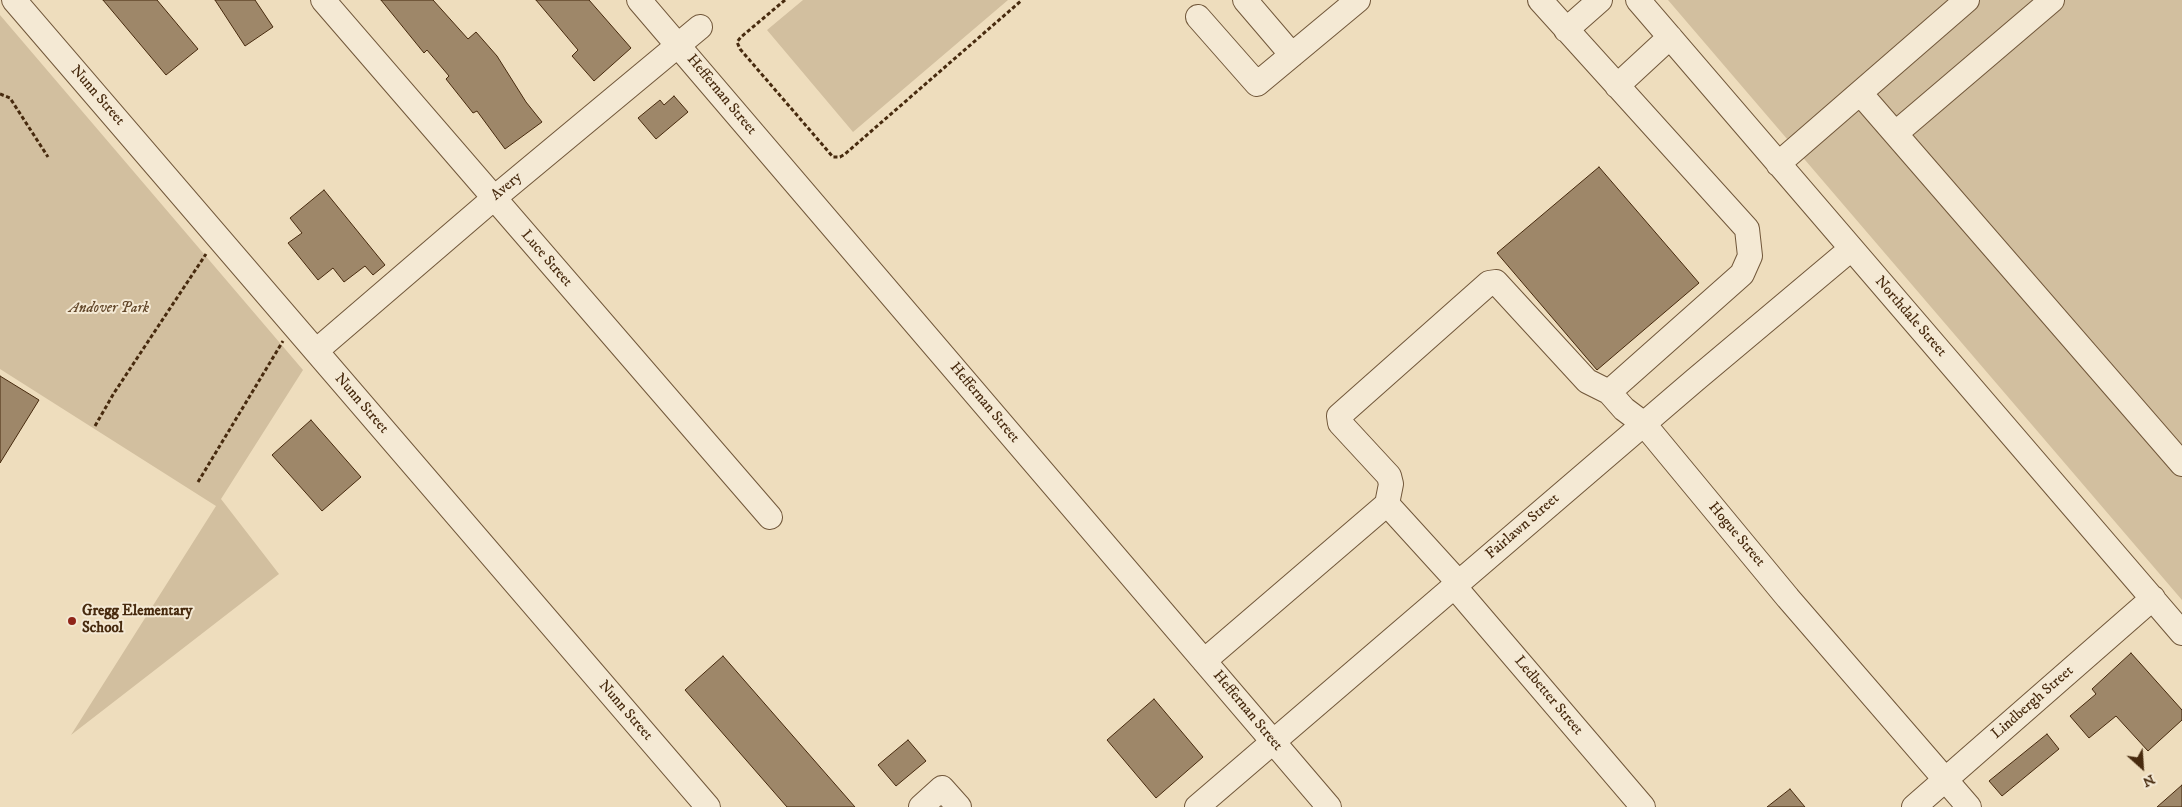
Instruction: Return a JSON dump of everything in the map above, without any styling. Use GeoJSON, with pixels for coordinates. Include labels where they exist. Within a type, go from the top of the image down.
{"type":"FeatureCollection","features":[{"type":"Feature","properties":{"kind":"street","name":"Nunn Street"},"geometry":{"type":"LineString","coordinates":[[14,0],[708,807]]}},
{"type":"Feature","properties":{"kind":"street","name":"Luce Street"},"geometry":{"type":"LineString","coordinates":[[323,0],[770,517]]}},
{"type":"Feature","properties":{"kind":"street","name":"Heffernan Street"},"geometry":{"type":"LineString","coordinates":[[639,0],[1329,807]]}},
{"type":"Feature","properties":{"kind":"street"},"geometry":{"type":"LineString","coordinates":[[1245,0],[1292,55]]}},
{"type":"Feature","properties":{"kind":"street"},"geometry":{"type":"LineString","coordinates":[[1198,17],[1257,84],[1358,0]]}},
{"type":"Feature","properties":{"kind":"street"},"geometry":{"type":"LineString","coordinates":[[1540,0],[1747,229],[1750,256],[1742,274],[1609,392]]}},
{"type":"Feature","properties":{"kind":"street"},"geometry":{"type":"LineString","coordinates":[[1566,30],[1600,0]]}},
{"type":"Feature","properties":{"kind":"street","name":"Northdale Street"},"geometry":{"type":"LineString","coordinates":[[1638,0],[2182,633]]}},
{"type":"Feature","properties":{"kind":"street"},"geometry":{"type":"LineString","coordinates":[[1778,164],[1967,0]]}},
{"type":"Feature","properties":{"kind":"street"},"geometry":{"type":"LineString","coordinates":[[1896,133],[2052,0]]}},
{"type":"Feature","properties":{"kind":"street","name":"Avery"},"geometry":{"type":"LineString","coordinates":[[316,351],[493,198],[700,27]]}},
{"type":"Feature","properties":{"kind":"street"},"geometry":{"type":"LineString","coordinates":[[1617,86],[1670,37]]}},
{"type":"Feature","properties":{"kind":"street"},"geometry":{"type":"LineString","coordinates":[[1860,93],[2182,464]]}},
{"type":"Feature","properties":{"kind":"street","name":"Fairlawn Street"},"geometry":{"type":"LineString","coordinates":[[1197,807],[1456,584],[1851,249]]}},
{"type":"Feature","properties":{"kind":"street","name":"Hogue Street"},"geometry":{"type":"LineString","coordinates":[[1387,504],[1391,484],[1389,476],[1340,423],[1339,416],[1489,283],[1496,282],[1587,381],[1609,392],[1624,409],[1644,424],[1788,598],[1969,807]]}},
{"type":"Feature","properties":{"kind":"street"},"geometry":{"type":"LineString","coordinates":[[1204,661],[1387,504]]}},
{"type":"Feature","properties":{"kind":"street","name":"Ledbetter Street"},"geometry":{"type":"LineString","coordinates":[[1387,504],[1643,807]]}},
{"type":"Feature","properties":{"kind":"street","name":"Lindbergh Street"},"geometry":{"type":"LineString","coordinates":[[1914,807],[2153,598]]}},
{"type":"Feature","properties":{"kind":"street"},"geometry":{"type":"LineString","coordinates":[[920,807],[942,788],[959,807]]}},
{"type":"Feature","properties":{"kind":"path"},"geometry":{"type":"LineString","coordinates":[[784,0],[737,42],[740,49],[833,157],[845,154],[1022,0]]}},
{"type":"Feature","properties":{"kind":"path"},"geometry":{"type":"LineString","coordinates":[[0,94],[10,98],[48,157]]}},
{"type":"Feature","properties":{"kind":"path"},"geometry":{"type":"LineString","coordinates":[[95,426],[170,306],[218,237]]}},
{"type":"Feature","properties":{"kind":"path"},"geometry":{"type":"LineString","coordinates":[[198,482],[293,324]]}},
{"type":"Feature","properties":{"kind":"green space"},"geometry":{"type":"Polygon","coordinates":[[[803,0],[1008,0],[853,132],[767,30],[803,0]]]}},
{"type":"Feature","properties":{"kind":"green space"},"geometry":{"type":"Polygon","coordinates":[[[1668,0],[2182,0],[2182,600],[1668,0]]]}},
{"type":"Feature","properties":{"kind":"green space","name":"Andover Park"},"geometry":{"type":"Polygon","coordinates":[[[0,15],[303,370],[221,499],[279,574],[71,735],[216,506],[0,369],[0,15]]]}},
{"type":"Feature","properties":{"kind":"building"},"geometry":{"type":"Polygon","coordinates":[[[103,0],[157,0],[198,49],[166,75],[103,0]]]}},
{"type":"Feature","properties":{"kind":"building"},"geometry":{"type":"Polygon","coordinates":[[[215,0],[255,0],[273,27],[245,46],[215,0]]]}},
{"type":"Feature","properties":{"kind":"building"},"geometry":{"type":"Polygon","coordinates":[[[381,0],[433,0],[468,39],[476,32],[497,56],[526,102],[542,122],[505,149],[477,111],[473,113],[446,79],[449,76],[427,50],[424,53],[381,0]]]}},
{"type":"Feature","properties":{"kind":"building"},"geometry":{"type":"Polygon","coordinates":[[[536,0],[589,0],[631,48],[594,81],[572,56],[578,50],[536,0]]]}},
{"type":"Feature","properties":{"kind":"building"},"geometry":{"type":"Polygon","coordinates":[[[674,96],[688,112],[656,139],[638,118],[660,100],[664,105],[674,96]]]}},
{"type":"Feature","properties":{"kind":"building"},"geometry":{"type":"Polygon","coordinates":[[[1599,167],[1699,283],[1597,370],[1497,253],[1599,167]]]}},
{"type":"Feature","properties":{"kind":"building"},"geometry":{"type":"Polygon","coordinates":[[[324,190],[385,265],[373,275],[365,266],[344,282],[333,268],[318,280],[288,243],[302,233],[290,218],[324,190]]]}},
{"type":"Feature","properties":{"kind":"building"},"geometry":{"type":"Polygon","coordinates":[[[0,376],[39,400],[0,463],[0,376]]]}},
{"type":"Feature","properties":{"kind":"building"},"geometry":{"type":"Polygon","coordinates":[[[311,420],[361,477],[322,511],[272,455],[311,420]]]}},
{"type":"Feature","properties":{"kind":"building"},"geometry":{"type":"Polygon","coordinates":[[[2131,653],[2182,710],[2182,720],[2148,751],[2116,716],[2089,738],[2070,716],[2096,694],[2092,689],[2131,653]]]}},
{"type":"Feature","properties":{"kind":"building"},"geometry":{"type":"Polygon","coordinates":[[[723,656],[855,807],[787,807],[685,690],[723,656]]]}},
{"type":"Feature","properties":{"kind":"building"},"geometry":{"type":"Polygon","coordinates":[[[1154,699],[1203,757],[1156,798],[1107,740],[1154,699]]]}},
{"type":"Feature","properties":{"kind":"building"},"geometry":{"type":"Polygon","coordinates":[[[2047,734],[2059,749],[2002,796],[1989,781],[2047,734]]]}},
{"type":"Feature","properties":{"kind":"building"},"geometry":{"type":"Polygon","coordinates":[[[908,740],[926,761],[896,786],[878,765],[908,740]]]}},
{"type":"Feature","properties":{"kind":"building"},"geometry":{"type":"Polygon","coordinates":[[[2182,785],[2182,807],[2157,807],[2182,785]]]}},
{"type":"Feature","properties":{"kind":"building"},"geometry":{"type":"Polygon","coordinates":[[[1790,789],[1805,807],[1767,807],[1790,789]]]}},
{"type":"Feature","properties":{"kind":"place","name":"Gregg Elementary School"},"geometry":{"type":"Point","coordinates":[72,621]}}]}
